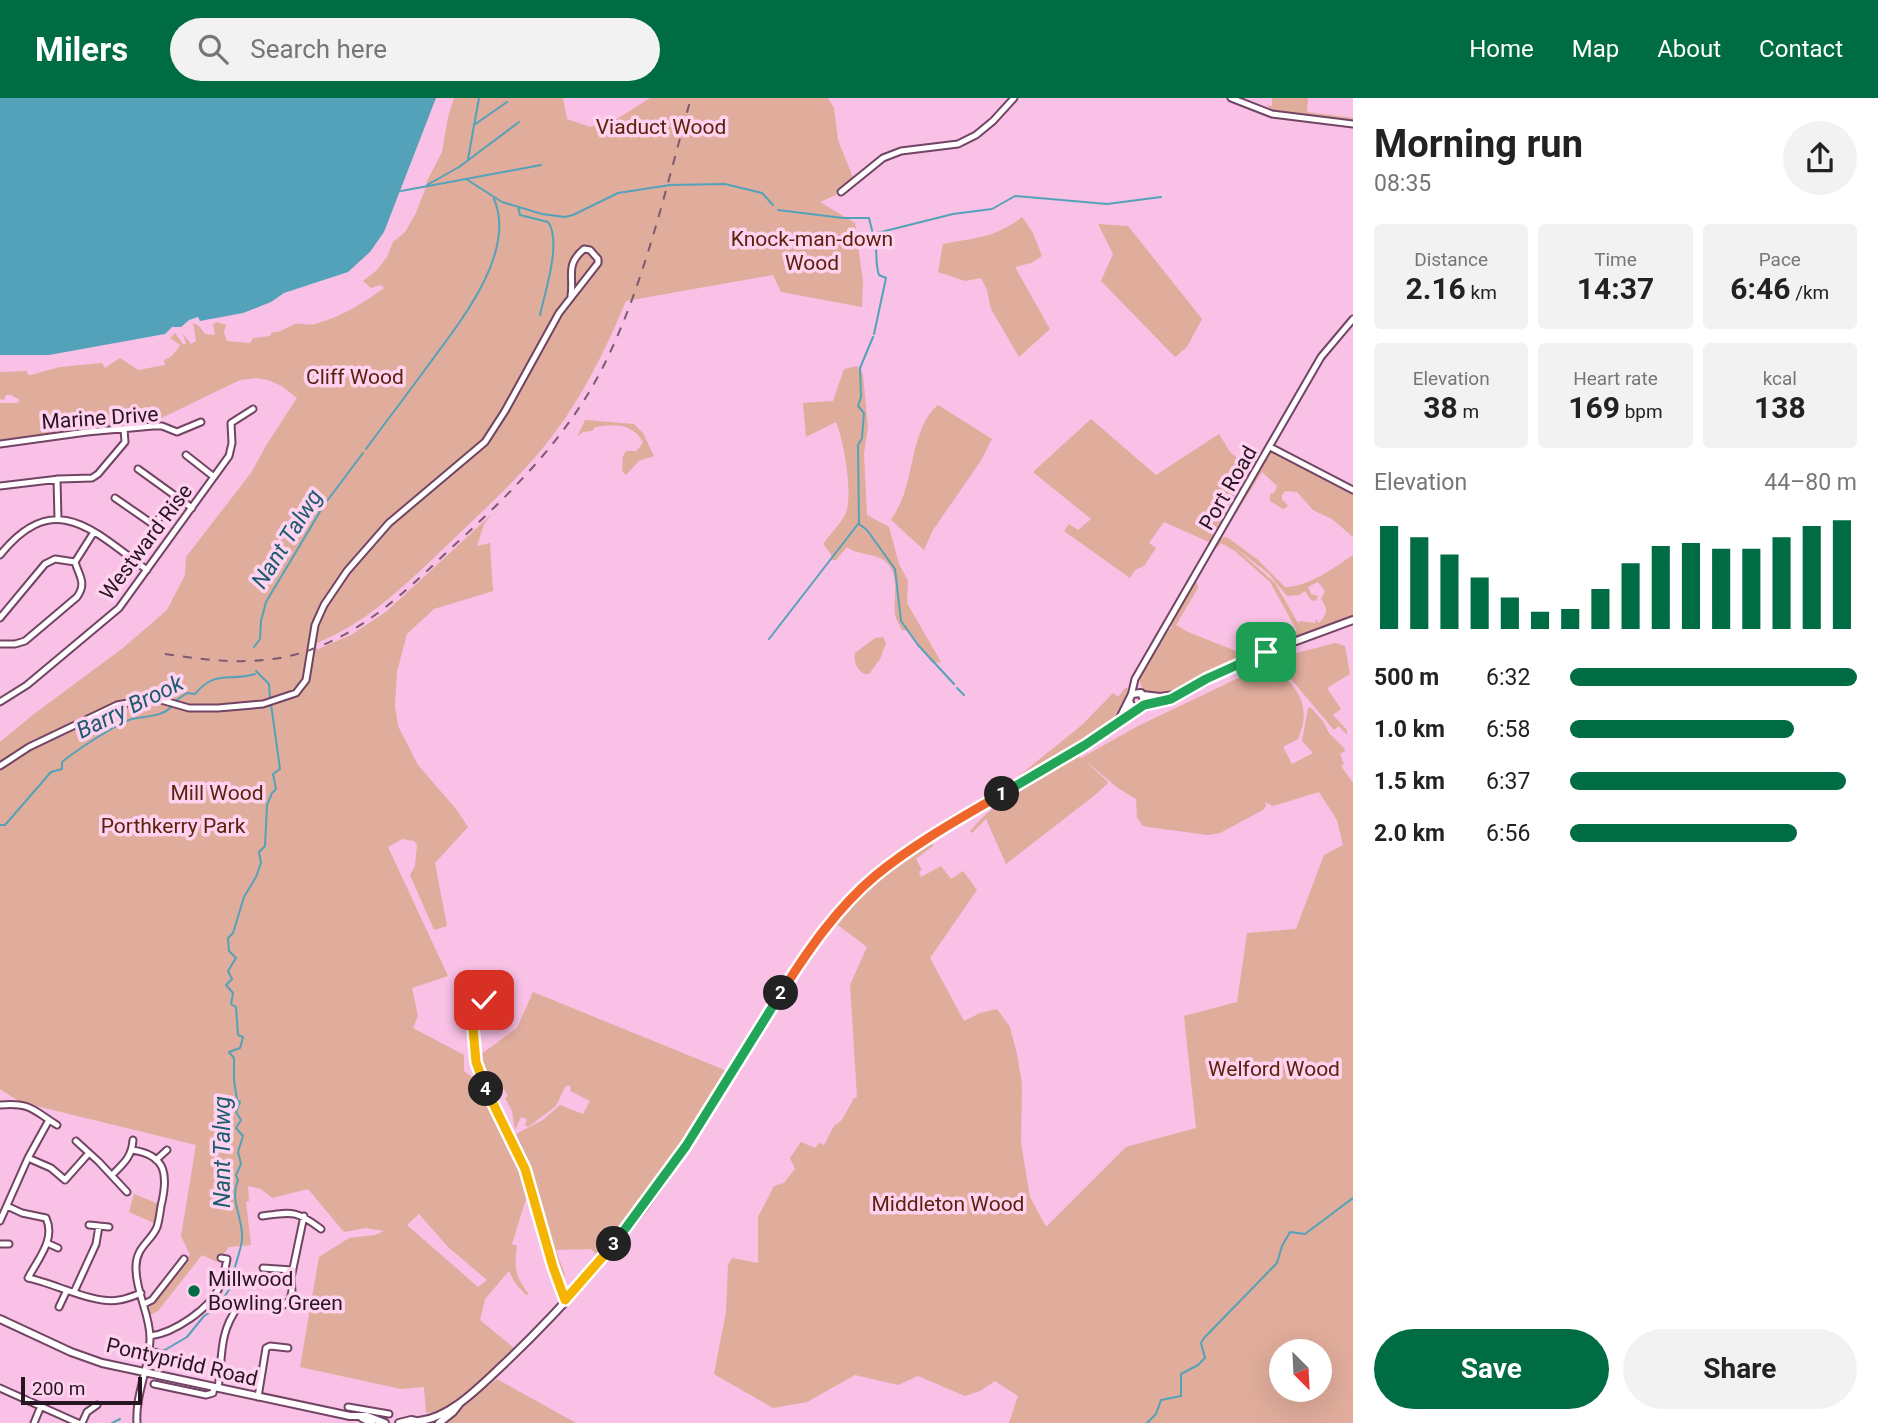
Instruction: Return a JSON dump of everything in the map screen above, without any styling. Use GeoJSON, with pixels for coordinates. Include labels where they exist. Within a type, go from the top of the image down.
{"type":"FeatureCollection","features":[{"type":"Feature","properties":{"kind":"main road"},"geometry":{"type":"LineString","coordinates":[[1130,699],[1132,707],[1165,701],[1250,658],[1353,620]]}},
{"type":"Feature","properties":{"kind":"main road"},"geometry":{"type":"LineString","coordinates":[[1117,724],[1136,692],[1160,697],[1175,695]]}},
{"type":"Feature","properties":{"kind":"main road"},"geometry":{"type":"LineString","coordinates":[[439,1423],[518,1350],[617,1240],[667,1174],[825,927],[875,876],[934,834],[1117,724],[1143,706],[1145,702],[1142,694]]}},
{"type":"Feature","properties":{"kind":"main road","name":"Pontypridd Road"},"geometry":{"type":"LineString","coordinates":[[0,1320],[81,1356],[145,1373],[362,1418],[372,1423]]}},
{"type":"Feature","properties":{"kind":"main road"},"geometry":{"type":"LineString","coordinates":[[399,1423],[421,1422],[438,1417],[461,1402]]}},
{"type":"Feature","properties":{"kind":"main road","name":"Pontypridd Road"},"geometry":{"type":"LineString","coordinates":[[362,1418],[367,1416],[385,1423]]}},
{"type":"Feature","properties":{"kind":"street"},"geometry":{"type":"LineString","coordinates":[[841,192],[883,158],[901,151],[958,144],[976,135],[1014,98]]}},
{"type":"Feature","properties":{"kind":"street"},"geometry":{"type":"LineString","coordinates":[[1231,98],[1272,114],[1330,119],[1353,124]]}},
{"type":"Feature","properties":{"kind":"street"},"geometry":{"type":"LineString","coordinates":[[0,766],[29,747],[117,705],[154,698],[199,709],[271,702],[296,693],[306,680],[315,625],[346,570],[389,523],[485,442],[571,296],[598,263],[590,250],[584,250],[573,258],[570,274],[571,296]]}},
{"type":"Feature","properties":{"kind":"street","name":"Port Road"},"geometry":{"type":"LineString","coordinates":[[1130,699],[1137,677],[1324,353],[1353,320]]}},
{"type":"Feature","properties":{"kind":"street"},"geometry":{"type":"LineString","coordinates":[[246,423],[241,416],[253,409]]}},
{"type":"Feature","properties":{"kind":"street","name":"Westward Rise"},"geometry":{"type":"LineString","coordinates":[[0,702],[27,685],[107,619],[131,594],[214,477],[231,449],[230,423],[241,416]]}},
{"type":"Feature","properties":{"kind":"street","name":"Marine Drive"},"geometry":{"type":"LineString","coordinates":[[0,444],[162,426],[177,432],[201,422]]}},
{"type":"Feature","properties":{"kind":"street"},"geometry":{"type":"LineString","coordinates":[[0,485],[86,479],[99,474],[125,442],[124,429]]}},
{"type":"Feature","properties":{"kind":"street"},"geometry":{"type":"LineString","coordinates":[[1270,447],[1353,490]]}},
{"type":"Feature","properties":{"kind":"street"},"geometry":{"type":"LineString","coordinates":[[186,455],[214,477]]}},
{"type":"Feature","properties":{"kind":"street"},"geometry":{"type":"LineString","coordinates":[[138,469],[192,508]]}},
{"type":"Feature","properties":{"kind":"street"},"geometry":{"type":"LineString","coordinates":[[57,479],[58,519]]}},
{"type":"Feature","properties":{"kind":"street"},"geometry":{"type":"LineString","coordinates":[[115,498],[154,525],[176,496]]}},
{"type":"Feature","properties":{"kind":"street"},"geometry":{"type":"LineString","coordinates":[[0,555],[2,547],[27,528],[58,519],[77,523],[94,532],[147,570]]}},
{"type":"Feature","properties":{"kind":"street"},"geometry":{"type":"LineString","coordinates":[[75,562],[94,532]]}},
{"type":"Feature","properties":{"kind":"street"},"geometry":{"type":"LineString","coordinates":[[0,618],[45,564],[55,559],[75,562]]}},
{"type":"Feature","properties":{"kind":"street"},"geometry":{"type":"LineString","coordinates":[[0,644],[15,644],[25,640],[76,597],[83,579],[75,562]]}},
{"type":"Feature","properties":{"kind":"street"},"geometry":{"type":"LineString","coordinates":[[1137,677],[1142,694]]}},
{"type":"Feature","properties":{"kind":"street"},"geometry":{"type":"LineString","coordinates":[[490,987],[473,1028],[476,1062],[483,1084],[525,1169],[565,1300]]}},
{"type":"Feature","properties":{"kind":"street"},"geometry":{"type":"LineString","coordinates":[[0,1105],[17,1103],[32,1108],[57,1125]]}},
{"type":"Feature","properties":{"kind":"street"},"geometry":{"type":"LineString","coordinates":[[0,1221],[28,1158],[49,1120]]}},
{"type":"Feature","properties":{"kind":"street"},"geometry":{"type":"LineString","coordinates":[[112,1175],[128,1158],[132,1150],[132,1140]]}},
{"type":"Feature","properties":{"kind":"street"},"geometry":{"type":"LineString","coordinates":[[76,1141],[127,1192]]}},
{"type":"Feature","properties":{"kind":"street"},"geometry":{"type":"LineString","coordinates":[[132,1150],[144,1152],[156,1160],[165,1176],[166,1187],[156,1229],[137,1256],[135,1270],[150,1336],[137,1407],[137,1423]]}},
{"type":"Feature","properties":{"kind":"street"},"geometry":{"type":"LineString","coordinates":[[156,1160],[167,1150]]}},
{"type":"Feature","properties":{"kind":"street"},"geometry":{"type":"LineString","coordinates":[[28,1158],[51,1168],[65,1180],[89,1153]]}},
{"type":"Feature","properties":{"kind":"street"},"geometry":{"type":"LineString","coordinates":[[7,1206],[22,1213],[46,1218],[51,1232],[28,1278],[51,1283],[88,1297],[114,1301],[141,1293]]}},
{"type":"Feature","properties":{"kind":"street"},"geometry":{"type":"LineString","coordinates":[[262,1216],[291,1212],[304,1216],[321,1229]]}},
{"type":"Feature","properties":{"kind":"street"},"geometry":{"type":"LineString","coordinates":[[154,1384],[206,1395],[213,1393],[229,1320],[238,1307],[281,1307],[290,1300],[292,1270],[304,1216]]}},
{"type":"Feature","properties":{"kind":"street"},"geometry":{"type":"LineString","coordinates":[[89,1225],[109,1227]]}},
{"type":"Feature","properties":{"kind":"street"},"geometry":{"type":"LineString","coordinates":[[74,1292],[96,1244],[99,1226]]}},
{"type":"Feature","properties":{"kind":"street"},"geometry":{"type":"LineString","coordinates":[[47,1243],[58,1248]]}},
{"type":"Feature","properties":{"kind":"street"},"geometry":{"type":"LineString","coordinates":[[0,1244],[9,1244]]}},
{"type":"Feature","properties":{"kind":"street"},"geometry":{"type":"LineString","coordinates":[[150,1336],[181,1325],[209,1302],[220,1287],[228,1259],[221,1258]]}},
{"type":"Feature","properties":{"kind":"street"},"geometry":{"type":"LineString","coordinates":[[144,1304],[152,1300],[184,1259]]}},
{"type":"Feature","properties":{"kind":"street"},"geometry":{"type":"LineString","coordinates":[[262,1268],[292,1270]]}},
{"type":"Feature","properties":{"kind":"street"},"geometry":{"type":"LineString","coordinates":[[59,1307],[67,1290]]}},
{"type":"Feature","properties":{"kind":"street"},"geometry":{"type":"LineString","coordinates":[[258,1397],[266,1348],[288,1348]]}},
{"type":"Feature","properties":{"kind":"street"},"geometry":{"type":"LineString","coordinates":[[149,1351],[166,1355]]}},
{"type":"Feature","properties":{"kind":"street"},"geometry":{"type":"LineString","coordinates":[[0,1388],[80,1423],[87,1412],[97,1405]]}},
{"type":"Feature","properties":{"kind":"street"},"geometry":{"type":"LineString","coordinates":[[34,1423],[41,1406]]}},
{"type":"Feature","properties":{"kind":"street"},"geometry":{"type":"LineString","coordinates":[[350,1416],[350,1407],[390,1414]]}},
{"type":"Feature","properties":{"kind":"green space","name":"Porthkerry Park"},"geometry":{"type":"Polygon","coordinates":[[[454,98],[563,98],[567,119],[590,127],[617,119],[650,98],[828,98],[834,108],[838,140],[854,180],[836,192],[836,195],[820,202],[855,223],[863,282],[862,307],[781,292],[773,275],[626,301],[602,355],[581,393],[559,427],[528,465],[494,501],[397,591],[352,625],[317,643],[316,650],[351,635],[387,611],[492,514],[484,524],[477,546],[490,543],[493,591],[434,609],[407,634],[397,672],[395,706],[398,726],[418,765],[468,827],[435,863],[447,926],[434,930],[410,875],[415,866],[417,845],[414,841],[402,839],[388,847],[448,976],[412,988],[418,1016],[413,1028],[464,1055],[464,1071],[478,1081],[520,1164],[528,1192],[512,1244],[517,1246],[518,1277],[529,1294],[526,1295],[515,1283],[509,1271],[485,1299],[480,1320],[514,1348],[485,1377],[442,1411],[426,1413],[424,1387],[401,1389],[300,1367],[319,1257],[349,1238],[375,1235],[384,1231],[366,1228],[344,1232],[308,1189],[272,1198],[261,1189],[248,1186],[249,1201],[246,1202],[251,1245],[229,1247],[217,1262],[202,1255],[158,1311],[150,1315],[149,1306],[190,1255],[181,1236],[196,1145],[20,1102],[0,1089],[0,742],[123,648],[167,610],[185,575],[186,557],[251,473],[297,398],[282,386],[268,380],[240,380],[155,421],[0,440],[0,403],[18,403],[20,400],[11,395],[6,395],[4,400],[0,399],[0,372],[27,371],[28,375],[31,375],[60,367],[102,363],[105,368],[120,358],[138,370],[165,365],[164,360],[180,345],[170,338],[175,333],[183,344],[186,344],[183,334],[191,344],[196,341],[193,323],[205,334],[215,335],[213,324],[217,322],[226,325],[224,333],[227,341],[250,343],[253,338],[270,336],[272,332],[296,324],[315,324],[351,309],[384,288],[381,285],[371,288],[363,281],[377,270],[387,257],[393,242],[405,232],[415,215],[427,181],[442,152],[454,98]],[[419,1214],[407,1225],[478,1287],[487,1280],[448,1247],[419,1214]]]}},
{"type":"Feature","properties":{"kind":"green space"},"geometry":{"type":"Polygon","coordinates":[[[1272,98],[1308,98],[1307,112],[1353,118],[1353,122],[1273,112],[1267,105],[1272,106],[1272,98]]]}},
{"type":"Feature","properties":{"kind":"green space"},"geometry":{"type":"Polygon","coordinates":[[[1022,217],[1033,233],[1042,256],[1031,263],[1015,267],[1050,329],[1019,357],[991,309],[981,278],[965,281],[938,272],[943,244],[994,233],[1022,217]]]}},
{"type":"Feature","properties":{"kind":"green space"},"geometry":{"type":"Polygon","coordinates":[[[1098,224],[1128,226],[1202,319],[1187,347],[1175,357],[1101,281],[1113,254],[1098,224]]]}},
{"type":"Feature","properties":{"kind":"green space"},"geometry":{"type":"Polygon","coordinates":[[[857,366],[863,374],[868,427],[864,453],[867,515],[889,527],[899,564],[908,581],[907,603],[941,662],[932,663],[909,631],[902,630],[895,615],[894,575],[884,560],[847,547],[836,560],[831,560],[831,554],[823,544],[846,513],[849,493],[847,467],[836,422],[806,437],[803,403],[833,401],[844,369],[857,366]]]}},
{"type":"Feature","properties":{"kind":"green space"},"geometry":{"type":"Polygon","coordinates":[[[938,405],[992,439],[980,462],[933,530],[924,550],[891,520],[904,494],[924,423],[938,405]]]}},
{"type":"Feature","properties":{"kind":"green space"},"geometry":{"type":"Polygon","coordinates":[[[1091,419],[1156,475],[1219,434],[1230,452],[1249,468],[1209,542],[1164,522],[1149,543],[1156,548],[1144,566],[1135,570],[1130,578],[1064,531],[1069,524],[1078,530],[1091,519],[1033,472],[1091,419]]]}},
{"type":"Feature","properties":{"kind":"green space"},"geometry":{"type":"Polygon","coordinates":[[[585,420],[634,424],[643,433],[654,456],[639,461],[626,475],[622,471],[623,456],[626,451],[637,451],[643,442],[639,436],[628,428],[609,425],[595,427],[577,437],[585,420]]]}},
{"type":"Feature","properties":{"kind":"green space"},"geometry":{"type":"Polygon","coordinates":[[[1271,450],[1353,491],[1353,537],[1332,519],[1313,510],[1297,492],[1285,491],[1282,500],[1288,505],[1283,509],[1270,501],[1270,494],[1274,493],[1277,486],[1262,472],[1231,521],[1271,450]]]}},
{"type":"Feature","properties":{"kind":"green space"},"geometry":{"type":"Polygon","coordinates":[[[1227,537],[1257,559],[1285,587],[1312,580],[1353,555],[1353,617],[1256,652],[1188,686],[1160,694],[1146,693],[1140,682],[1142,672],[1159,643],[1172,628],[1170,624],[1195,583],[1198,588],[1176,625],[1188,632],[1241,653],[1297,631],[1270,582],[1235,551],[1221,543],[1217,548],[1220,538],[1227,537]],[[1233,546],[1275,583],[1298,623],[1315,623],[1316,619],[1319,623],[1326,611],[1321,599],[1325,591],[1318,582],[1308,587],[1311,594],[1318,596],[1316,601],[1311,600],[1305,591],[1299,595],[1287,596],[1268,573],[1233,546]]]}},
{"type":"Feature","properties":{"kind":"green space"},"geometry":{"type":"Polygon","coordinates":[[[883,637],[886,643],[880,659],[869,674],[864,674],[856,665],[855,653],[875,638],[883,637]]]}},
{"type":"Feature","properties":{"kind":"green space"},"geometry":{"type":"Polygon","coordinates":[[[1335,643],[1345,646],[1350,674],[1327,688],[1341,709],[1333,715],[1347,730],[1347,735],[1339,726],[1334,730],[1280,666],[1293,654],[1335,643]]]}},
{"type":"Feature","properties":{"kind":"green space"},"geometry":{"type":"Polygon","coordinates":[[[1270,663],[1294,687],[1302,704],[1304,715],[1298,739],[1283,747],[1292,764],[1313,753],[1302,741],[1310,707],[1344,748],[1345,751],[1340,754],[1344,764],[1341,766],[1353,783],[1353,1423],[1009,1423],[1018,1396],[995,1381],[980,1391],[965,1396],[918,1376],[898,1385],[855,1375],[807,1402],[773,1408],[714,1374],[726,1312],[728,1265],[732,1258],[758,1263],[758,1217],[774,1186],[784,1183],[795,1169],[790,1158],[801,1142],[815,1148],[819,1143],[824,1145],[834,1126],[842,1120],[857,1097],[850,985],[867,947],[835,923],[877,882],[926,843],[934,845],[916,859],[922,870],[919,872],[921,877],[941,866],[951,879],[963,871],[977,890],[930,958],[964,1021],[997,1009],[1010,1027],[1022,1084],[1021,1143],[1030,1197],[1046,1227],[1126,1147],[1196,1128],[1184,1016],[1237,1002],[1247,933],[1296,929],[1324,855],[1343,845],[1337,820],[1319,792],[1273,806],[1265,802],[1263,810],[1220,833],[1208,835],[1143,826],[1137,818],[1136,799],[1118,788],[1082,758],[1108,782],[1107,784],[1006,864],[986,819],[972,833],[970,831],[993,808],[1032,780],[1073,755],[1081,758],[1138,726],[1270,663]]]}},
{"type":"Feature","properties":{"kind":"green space"},"geometry":{"type":"Polygon","coordinates":[[[1126,687],[1128,689],[1120,708],[1105,727],[1082,744],[1017,782],[1015,779],[1082,725],[1113,693],[1118,697],[1126,687]]]}},
{"type":"Feature","properties":{"kind":"green space"},"geometry":{"type":"Polygon","coordinates":[[[533,992],[727,1071],[649,1192],[594,1264],[590,1261],[596,1254],[591,1249],[556,1250],[565,1275],[560,1283],[534,1191],[513,1139],[516,1134],[543,1120],[560,1105],[583,1114],[590,1101],[570,1091],[571,1087],[568,1085],[556,1106],[528,1127],[525,1125],[527,1119],[521,1117],[515,1130],[512,1111],[505,1098],[508,1096],[497,1077],[491,1089],[484,1076],[480,1055],[517,1028],[533,992]]]}},
{"type":"Feature","properties":{"kind":"green space"},"geometry":{"type":"Polygon","coordinates":[[[134,1194],[159,1204],[156,1224],[129,1212],[134,1194]]]}},
{"type":"Feature","properties":{"kind":"green space"},"geometry":{"type":"Polygon","coordinates":[[[497,1379],[576,1423],[446,1423],[467,1402],[497,1379]]]}},
{"type":"Feature","properties":{"kind":"water"},"geometry":{"type":"Polygon","coordinates":[[[0,98],[436,98],[384,232],[370,252],[348,272],[284,293],[271,302],[243,313],[200,321],[198,317],[189,320],[181,327],[172,327],[165,334],[49,355],[0,355],[0,98]]]}},
{"type":"Feature","properties":{"kind":"waterway"},"geometry":{"type":"LineString","coordinates":[[468,159],[479,98]]}},
{"type":"Feature","properties":{"kind":"waterway"},"geometry":{"type":"LineString","coordinates":[[474,125],[507,102]]}},
{"type":"Feature","properties":{"kind":"waterway"},"geometry":{"type":"LineString","coordinates":[[427,185],[459,167],[519,122]]}},
{"type":"Feature","properties":{"kind":"waterway"},"geometry":{"type":"LineString","coordinates":[[466,179],[541,165]]}},
{"type":"Feature","properties":{"kind":"waterway"},"geometry":{"type":"LineString","coordinates":[[401,191],[466,179],[502,202],[542,214],[565,217],[618,193],[670,185],[725,184],[762,193],[773,205]]}},
{"type":"Feature","properties":{"kind":"waterway"},"geometry":{"type":"LineString","coordinates":[[778,210],[843,218],[869,218],[873,234],[953,214],[992,209],[1015,196],[1107,204],[1161,197]]}},
{"type":"Feature","properties":{"kind":"waterway","name":"Nant Talwg"},"geometry":{"type":"LineString","coordinates":[[366,449],[480,290],[498,243],[499,221],[494,199]]}},
{"type":"Feature","properties":{"kind":"waterway"},"geometry":{"type":"LineString","coordinates":[[518,207],[520,215],[548,222],[552,231],[553,254],[540,315]]}},
{"type":"Feature","properties":{"kind":"waterway"},"geometry":{"type":"LineString","coordinates":[[873,234],[879,275],[886,278],[874,334]]}},
{"type":"Feature","properties":{"kind":"waterway"},"geometry":{"type":"LineString","coordinates":[[873,337],[860,368],[861,397],[858,406],[864,413],[862,438],[858,445],[859,524],[867,530],[895,569],[901,621],[918,645],[954,684]]}},
{"type":"Feature","properties":{"kind":"waterway","name":"Nant Talwg"},"geometry":{"type":"LineString","coordinates":[[254,647],[260,639],[266,602],[324,505],[363,453]]}},
{"type":"Feature","properties":{"kind":"waterway"},"geometry":{"type":"LineString","coordinates":[[769,639],[858,524]]}},
{"type":"Feature","properties":{"kind":"waterway","name":"Nant Talwg"},"geometry":{"type":"LineString","coordinates":[[256,671],[269,684],[270,698]]}},
{"type":"Feature","properties":{"kind":"waterway","name":"Barry Brook"},"geometry":{"type":"LineString","coordinates":[[175,701],[187,693],[195,694],[210,681],[255,674]]}},
{"type":"Feature","properties":{"kind":"waterway"},"geometry":{"type":"LineString","coordinates":[[957,688],[964,695]]}},
{"type":"Feature","properties":{"kind":"waterway","name":"Nant Talwg"},"geometry":{"type":"LineString","coordinates":[[163,1351],[187,1337],[204,1316],[216,1309],[233,1284],[242,1240],[235,1195],[238,1180],[236,1175],[241,1164],[238,1152],[243,1136],[236,1128],[241,1120],[236,1112],[240,1102],[237,1100],[234,1080],[234,1058],[229,1052],[240,1048],[243,1037],[238,1035],[236,1007],[231,1004],[233,993],[226,985],[232,979],[228,971],[236,958],[229,951],[228,938],[233,933],[244,897],[261,863],[259,852],[265,846],[267,805],[276,789],[273,774],[280,769],[271,704]]}},
{"type":"Feature","properties":{"kind":"waterway","name":"Barry Brook"},"geometry":{"type":"LineString","coordinates":[[0,825],[5,825],[51,772],[62,769],[62,762],[76,752],[125,722],[159,714],[172,706]]}},
{"type":"Feature","properties":{"kind":"waterway"},"geometry":{"type":"LineString","coordinates":[[1147,1423],[1156,1414],[1161,1400],[1181,1396],[1181,1374],[1205,1358],[1201,1343],[1204,1338],[1277,1263],[1290,1232],[1305,1234],[1353,1198]]}},
{"type":"Feature","properties":{"kind":"waterway","name":"Nant Talwg"},"geometry":{"type":"LineString","coordinates":[[112,1423],[120,1419]]}},
{"type":"Feature","properties":{"kind":"railway"},"geometry":{"type":"LineString","coordinates":[[165,654],[254,661],[289,656],[328,643],[365,622],[400,596],[535,465],[589,392],[618,334],[643,268],[691,98]]}},
{"type":"Feature","properties":{"kind":"place","name":"Millwood Bowling Green"},"geometry":{"type":"Point","coordinates":[194,1291]}},
{"type":"Feature","properties":{"kind":"route"},"geometry":{"type":"LineString","coordinates":[[484,1000],[473,1028],[476,1062],[483,1084],[525,1169],[565,1300],[625,1231],[667,1174],[825,927],[875,876],[934,834],[1085,745],[1144,705],[1171,699],[1230,667],[1266,652]]}},
{"type":"Feature","properties":{"kind":"park label","name":"Viaduct Wood"},"geometry":{"type":"Point","coordinates":[661,127]}},
{"type":"Feature","properties":{"kind":"park label","name":"Knock-man-down Wood"},"geometry":{"type":"Point","coordinates":[812,251]}},
{"type":"Feature","properties":{"kind":"park label","name":"Cliff Wood"},"geometry":{"type":"Point","coordinates":[355,377]}},
{"type":"Feature","properties":{"kind":"park label","name":"Mill Wood"},"geometry":{"type":"Point","coordinates":[217,793]}},
{"type":"Feature","properties":{"kind":"park label","name":"Welford Wood"},"geometry":{"type":"Point","coordinates":[1274,1069]}},
{"type":"Feature","properties":{"kind":"park label","name":"Middleton Wood"},"geometry":{"type":"Point","coordinates":[948,1204]}}]}
